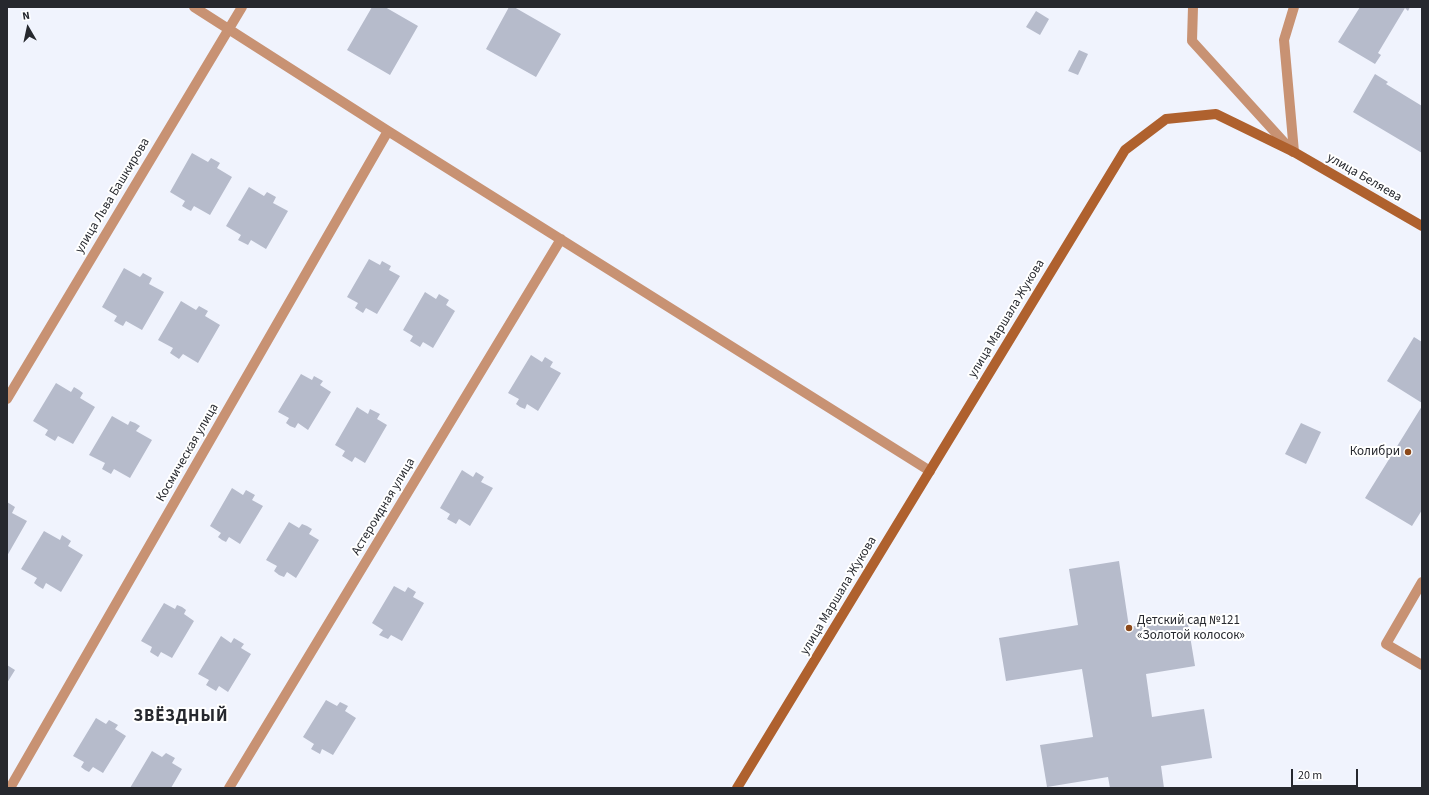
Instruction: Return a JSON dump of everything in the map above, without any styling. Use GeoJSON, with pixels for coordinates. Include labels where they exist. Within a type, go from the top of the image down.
{"type":"FeatureCollection","features":[{"type":"Feature","properties":{"kind":"street"},"geometry":{"type":"LineString","coordinates":[[194,7],[388,131],[930,471]]}},
{"type":"Feature","properties":{"kind":"street","name":"улица Льва Башкирова"},"geometry":{"type":"LineString","coordinates":[[7,399],[242,7]]}},
{"type":"Feature","properties":{"kind":"street"},"geometry":{"type":"LineString","coordinates":[[1193,7],[1192,40],[1294,152]]}},
{"type":"Feature","properties":{"kind":"street"},"geometry":{"type":"LineString","coordinates":[[1294,7],[1284,40],[1294,152]]}},
{"type":"Feature","properties":{"kind":"street","name":"улица Маршала Жукова"},"geometry":{"type":"LineString","coordinates":[[737,788],[1125,150],[1166,119],[1216,114],[1294,152]]}},
{"type":"Feature","properties":{"kind":"street","name":"Космическая улица"},"geometry":{"type":"LineString","coordinates":[[10,788],[388,131]]}},
{"type":"Feature","properties":{"kind":"street","name":"улица Беляева"},"geometry":{"type":"LineString","coordinates":[[1294,152],[1422,226]]}},
{"type":"Feature","properties":{"kind":"street","name":"Астероидная улица"},"geometry":{"type":"LineString","coordinates":[[229,788],[561,239]]}},
{"type":"Feature","properties":{"kind":"street"},"geometry":{"type":"LineString","coordinates":[[1422,582],[1386,644],[1422,665]]}},
{"type":"Feature","properties":{"kind":"building"},"geometry":{"type":"Polygon","coordinates":[[[372,7],[385,7],[418,26],[390,75],[347,50],[372,7]]]}},
{"type":"Feature","properties":{"kind":"building"},"geometry":{"type":"Polygon","coordinates":[[[509,7],[514,7],[561,34],[536,77],[486,49],[509,7]]]}},
{"type":"Feature","properties":{"kind":"building"},"geometry":{"type":"Polygon","coordinates":[[[1360,7],[1410,7],[1408,11],[1405,8],[1378,53],[1381,55],[1375,64],[1338,42],[1360,7]]]}},
{"type":"Feature","properties":{"kind":"building"},"geometry":{"type":"Polygon","coordinates":[[[1036,11],[1049,19],[1040,35],[1026,27],[1036,11]]]}},
{"type":"Feature","properties":{"kind":"building"},"geometry":{"type":"Polygon","coordinates":[[[1079,50],[1088,54],[1078,75],[1068,71],[1079,50]]]}},
{"type":"Feature","properties":{"kind":"building"},"geometry":{"type":"Polygon","coordinates":[[[1375,74],[1388,82],[1386,84],[1422,106],[1422,153],[1353,112],[1375,74]]]}},
{"type":"Feature","properties":{"kind":"building"},"geometry":{"type":"Polygon","coordinates":[[[192,153],[208,162],[211,158],[220,163],[217,168],[232,177],[210,215],[194,206],[191,211],[187,209],[182,206],[185,201],[170,192],[192,153]]]}},
{"type":"Feature","properties":{"kind":"building"},"geometry":{"type":"Polygon","coordinates":[[[249,187],[264,196],[267,192],[276,197],[273,203],[288,211],[266,249],[251,240],[248,245],[238,240],[241,235],[226,226],[249,187]]]}},
{"type":"Feature","properties":{"kind":"building"},"geometry":{"type":"Polygon","coordinates":[[[369,259],[380,265],[382,261],[391,266],[389,270],[400,276],[377,314],[366,308],[363,313],[355,308],[358,303],[347,297],[369,259]]]}},
{"type":"Feature","properties":{"kind":"building"},"geometry":{"type":"Polygon","coordinates":[[[124,268],[140,277],[143,273],[152,278],[149,284],[164,292],[142,330],[126,321],[123,326],[119,324],[114,321],[117,316],[102,307],[124,268]]]}},
{"type":"Feature","properties":{"kind":"building"},"geometry":{"type":"Polygon","coordinates":[[[425,292],[436,299],[439,294],[449,300],[446,305],[455,311],[433,348],[423,342],[420,347],[410,341],[413,336],[403,330],[425,292]]]}},
{"type":"Feature","properties":{"kind":"building"},"geometry":{"type":"Polygon","coordinates":[[[181,301],[196,310],[199,306],[208,311],[205,316],[220,325],[198,363],[183,354],[179,359],[170,353],[173,348],[158,340],[181,301]]]}},
{"type":"Feature","properties":{"kind":"building"},"geometry":{"type":"Polygon","coordinates":[[[1414,337],[1422,342],[1422,403],[1387,381],[1414,337]]]}},
{"type":"Feature","properties":{"kind":"building"},"geometry":{"type":"Polygon","coordinates":[[[531,355],[542,362],[545,357],[553,362],[550,367],[561,373],[538,411],[527,404],[525,409],[520,407],[516,404],[519,399],[508,393],[531,355]]]}},
{"type":"Feature","properties":{"kind":"building"},"geometry":{"type":"Polygon","coordinates":[[[301,374],[312,380],[314,376],[323,381],[320,385],[331,392],[308,430],[298,423],[295,428],[290,426],[286,423],[289,418],[278,412],[301,374]]]}},
{"type":"Feature","properties":{"kind":"building"},"geometry":{"type":"Polygon","coordinates":[[[56,383],[71,392],[74,387],[79,390],[83,393],[80,398],[95,407],[73,444],[58,436],[55,441],[45,435],[48,430],[33,421],[56,383]]]}},
{"type":"Feature","properties":{"kind":"building","name":"Колибри"},"geometry":{"type":"Polygon","coordinates":[[[1422,406],[1422,510],[1412,526],[1365,498],[1422,406]]]}},
{"type":"Feature","properties":{"kind":"building"},"geometry":{"type":"Polygon","coordinates":[[[357,407],[368,414],[370,409],[380,414],[377,419],[387,425],[365,463],[355,457],[352,462],[342,456],[345,451],[335,445],[357,407]]]}},
{"type":"Feature","properties":{"kind":"building"},"geometry":{"type":"Polygon","coordinates":[[[112,416],[128,425],[130,421],[140,426],[136,431],[152,440],[130,478],[114,469],[111,474],[102,469],[105,463],[89,455],[112,416]]]}},
{"type":"Feature","properties":{"kind":"building"},"geometry":{"type":"Polygon","coordinates":[[[1301,423],[1321,432],[1306,464],[1285,454],[1301,423]]]}},
{"type":"Feature","properties":{"kind":"building"},"geometry":{"type":"Polygon","coordinates":[[[462,470],[473,477],[476,472],[484,477],[481,482],[493,488],[470,526],[459,519],[456,524],[447,519],[450,514],[440,508],[462,470]]]}},
{"type":"Feature","properties":{"kind":"building"},"geometry":{"type":"Polygon","coordinates":[[[232,488],[243,495],[246,490],[255,495],[252,500],[263,506],[240,544],[229,537],[226,542],[222,540],[218,537],[221,533],[210,526],[232,488]]]}},
{"type":"Feature","properties":{"kind":"building"},"geometry":{"type":"Polygon","coordinates":[[[7,502],[15,507],[12,513],[27,521],[7,556],[7,502]]]}},
{"type":"Feature","properties":{"kind":"building"},"geometry":{"type":"Polygon","coordinates":[[[289,522],[299,528],[302,524],[312,529],[309,534],[319,540],[296,578],[287,572],[284,577],[279,575],[274,571],[277,566],[266,560],[289,522]]]}},
{"type":"Feature","properties":{"kind":"building"},"geometry":{"type":"Polygon","coordinates":[[[44,531],[60,540],[62,535],[71,541],[68,546],[83,555],[61,592],[46,583],[43,589],[34,583],[37,578],[21,569],[44,531]]]}},
{"type":"Feature","properties":{"kind":"building"},"geometry":{"type":"Polygon","coordinates":[[[1119,561],[1129,627],[1187,618],[1195,666],[1146,674],[1152,717],[1204,709],[1212,758],[1161,766],[1164,788],[1110,788],[1108,777],[1047,787],[1040,745],[1093,737],[1082,669],[1006,681],[999,638],[1078,625],[1069,569],[1119,561]]]}},
{"type":"Feature","properties":{"kind":"building"},"geometry":{"type":"Polygon","coordinates":[[[394,586],[405,592],[408,587],[416,592],[413,597],[424,603],[402,641],[391,635],[388,639],[379,635],[383,630],[372,623],[394,586]]]}},
{"type":"Feature","properties":{"kind":"building"},"geometry":{"type":"Polygon","coordinates":[[[164,603],[175,609],[177,605],[182,607],[186,610],[184,614],[194,621],[172,658],[161,652],[158,657],[150,652],[152,647],[141,641],[164,603]]]}},
{"type":"Feature","properties":{"kind":"building"},"geometry":{"type":"Polygon","coordinates":[[[221,636],[231,643],[234,638],[244,644],[241,648],[251,654],[228,692],[219,686],[216,691],[206,685],[209,680],[198,674],[221,636]]]}},
{"type":"Feature","properties":{"kind":"building"},"geometry":{"type":"Polygon","coordinates":[[[7,665],[15,670],[7,683],[7,665]]]}},
{"type":"Feature","properties":{"kind":"building"},"geometry":{"type":"Polygon","coordinates":[[[326,700],[337,706],[340,702],[348,706],[345,711],[356,718],[333,755],[322,749],[320,754],[311,749],[314,744],[303,737],[326,700]]]}},
{"type":"Feature","properties":{"kind":"building"},"geometry":{"type":"Polygon","coordinates":[[[96,718],[106,724],[109,720],[118,725],[115,729],[126,736],[103,773],[93,767],[89,772],[85,770],[81,767],[84,762],[73,756],[96,718]]]}},
{"type":"Feature","properties":{"kind":"building"},"geometry":{"type":"Polygon","coordinates":[[[152,751],[162,757],[166,753],[175,758],[172,763],[182,769],[171,788],[130,788],[152,751]]]}},
{"type":"Feature","properties":{"kind":"place","name":"Колибри"},"geometry":{"type":"Point","coordinates":[1408,452]}},
{"type":"Feature","properties":{"kind":"place","name":"Детский сад №121 «Золотой колосок»"},"geometry":{"type":"Point","coordinates":[1129,628]}},
{"type":"Feature","properties":{"kind":"district","name":"ЗВЁЗДНЫЙ"},"geometry":{"type":"Point","coordinates":[181,717]}}]}
